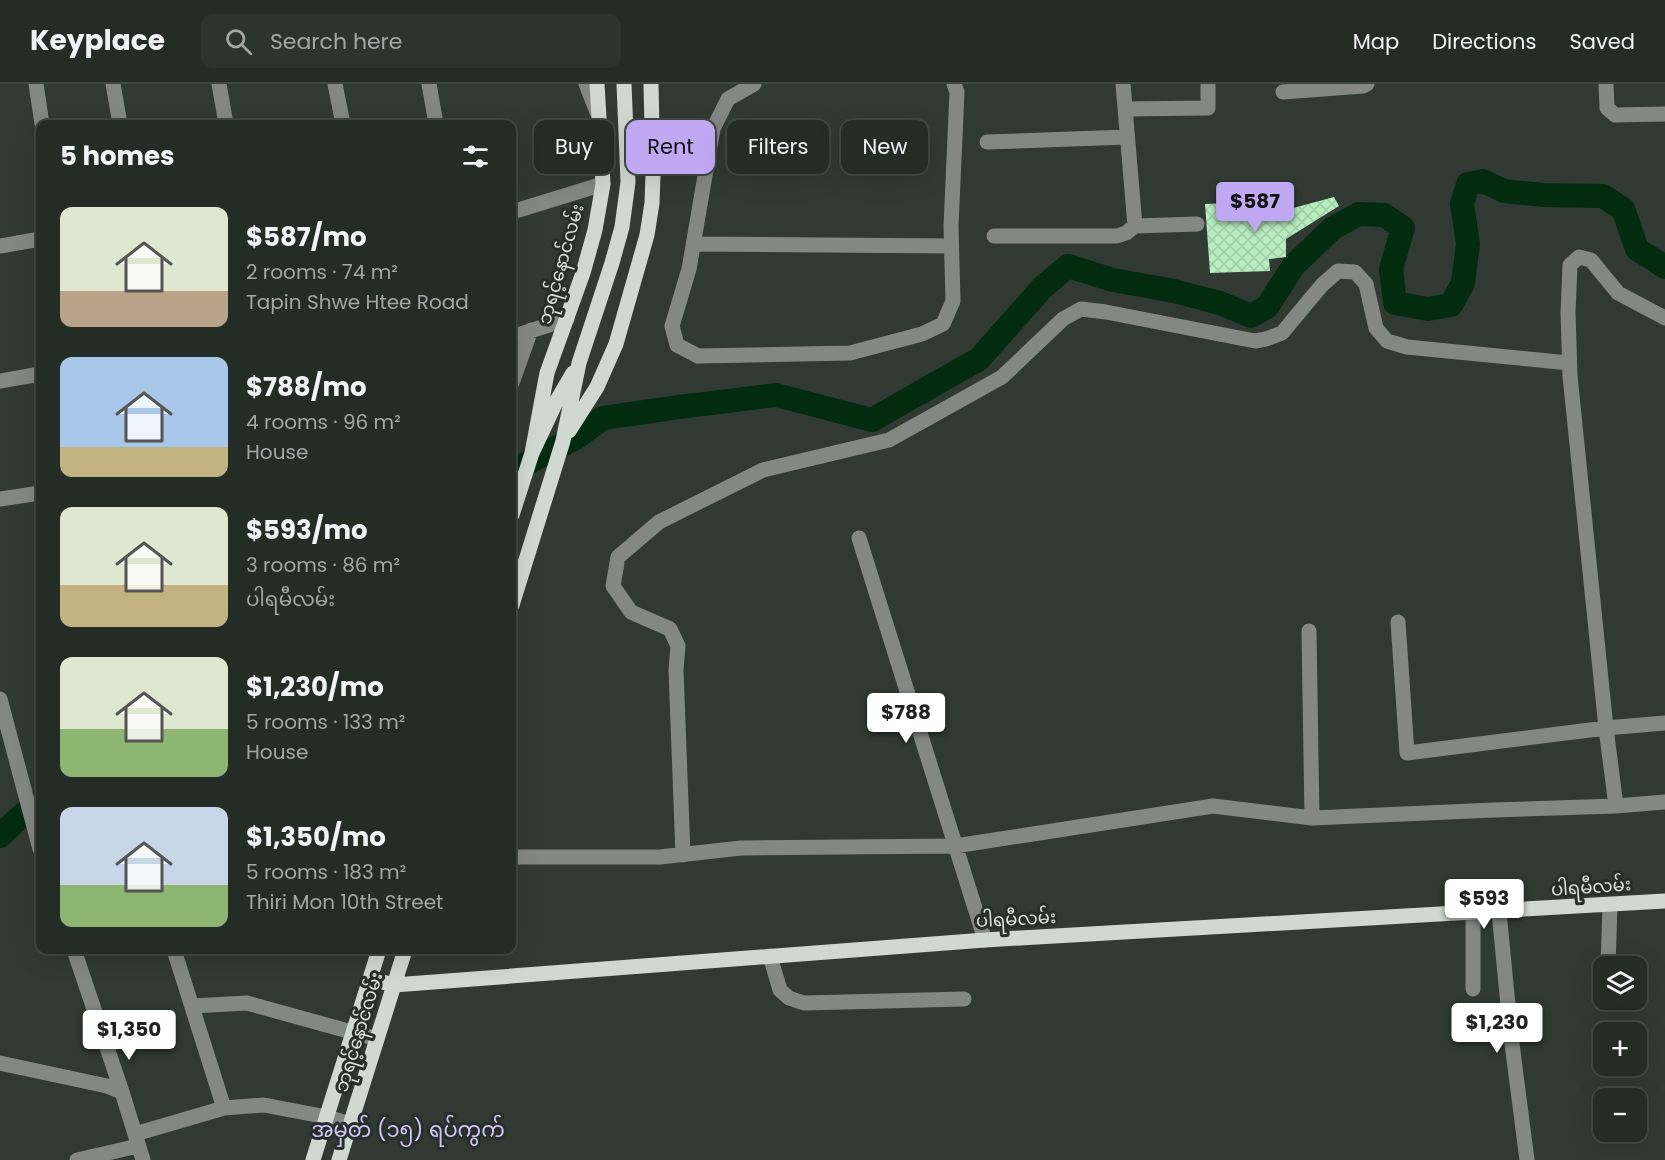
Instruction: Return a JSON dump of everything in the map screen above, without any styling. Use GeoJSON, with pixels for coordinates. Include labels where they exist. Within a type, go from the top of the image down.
{"type":"FeatureCollection","features":[{"type":"Feature","properties":{"kind":"main road","name":"ဘုရင့်နောင်လမ်း"},"geometry":{"type":"LineString","coordinates":[[516,503],[532,453],[547,373],[583,273],[595,230],[603,184],[597,84]]}},
{"type":"Feature","properties":{"kind":"main road","name":"ဘုရင့်နောင်လမ်း"},"geometry":{"type":"LineString","coordinates":[[516,591],[563,441],[579,363],[622,227],[628,182],[624,84]]}},
{"type":"Feature","properties":{"kind":"main road","name":"ဘုရင့်နောင်လမ်း"},"geometry":{"type":"LineString","coordinates":[[563,441],[597,387],[616,344],[647,235],[653,175],[651,84]]}},
{"type":"Feature","properties":{"kind":"main road","name":"ဘုရင့်နောင်လမ်း"},"geometry":{"type":"LineString","coordinates":[[532,453],[556,402],[579,363]]}},
{"type":"Feature","properties":{"kind":"main road","name":"ပါရမီလမ်း"},"geometry":{"type":"LineString","coordinates":[[370,979],[394,985],[985,940],[1665,901]]}},
{"type":"Feature","properties":{"kind":"main road","name":"ဘုရင့်နောင်လမ်း"},"geometry":{"type":"LineString","coordinates":[[313,1160],[378,954]]}},
{"type":"Feature","properties":{"kind":"main road","name":"ဘုရင့်နောင်လမ်း"},"geometry":{"type":"LineString","coordinates":[[339,1160],[404,954]]}},
{"type":"Feature","properties":{"kind":"street"},"geometry":{"type":"LineString","coordinates":[[36,84],[41,120]]}},
{"type":"Feature","properties":{"kind":"street"},"geometry":{"type":"LineString","coordinates":[[113,84],[119,120]]}},
{"type":"Feature","properties":{"kind":"street"},"geometry":{"type":"LineString","coordinates":[[219,84],[225,120]]}},
{"type":"Feature","properties":{"kind":"street"},"geometry":{"type":"LineString","coordinates":[[335,84],[342,120]]}},
{"type":"Feature","properties":{"kind":"street"},"geometry":{"type":"LineString","coordinates":[[429,84],[435,120]]}},
{"type":"Feature","properties":{"kind":"street"},"geometry":{"type":"LineString","coordinates":[[586,84],[599,117]]}},
{"type":"Feature","properties":{"kind":"street"},"geometry":{"type":"LineString","coordinates":[[753,84],[728,99],[713,129],[689,269],[672,326],[677,345],[698,356],[850,353],[922,334],[943,324],[953,301],[951,246],[957,92],[954,84]]}},
{"type":"Feature","properties":{"kind":"street"},"geometry":{"type":"LineString","coordinates":[[1123,84],[1135,226]]}},
{"type":"Feature","properties":{"kind":"street"},"geometry":{"type":"LineString","coordinates":[[1125,109],[1208,108],[1208,84]]}},
{"type":"Feature","properties":{"kind":"street"},"geometry":{"type":"LineString","coordinates":[[1283,92],[1367,84]]}},
{"type":"Feature","properties":{"kind":"street"},"geometry":{"type":"LineString","coordinates":[[1606,84],[1607,108],[1615,115],[1665,114]]}},
{"type":"Feature","properties":{"kind":"street"},"geometry":{"type":"LineString","coordinates":[[987,142],[1127,137]]}},
{"type":"Feature","properties":{"kind":"street"},"geometry":{"type":"LineString","coordinates":[[516,211],[603,184]]}},
{"type":"Feature","properties":{"kind":"street"},"geometry":{"type":"LineString","coordinates":[[994,236],[1117,236],[1135,226],[1197,224]]}},
{"type":"Feature","properties":{"kind":"street"},"geometry":{"type":"LineString","coordinates":[[0,246],[36,240]]}},
{"type":"Feature","properties":{"kind":"street"},"geometry":{"type":"LineString","coordinates":[[694,244],[951,246]]}},
{"type":"Feature","properties":{"kind":"street"},"geometry":{"type":"LineString","coordinates":[[1616,806],[1569,363],[1570,265],[1579,257],[1591,260],[1618,293],[1665,318]]}},
{"type":"Feature","properties":{"kind":"street"},"geometry":{"type":"LineString","coordinates":[[683,855],[676,670],[678,646],[670,629],[631,612],[613,586],[618,558],[659,522],[763,470],[890,440],[1002,377],[1064,319],[1081,309],[1255,341],[1282,333],[1322,285],[1338,271],[1355,272],[1366,284],[1376,328],[1387,341],[1407,347],[1569,363]]}},
{"type":"Feature","properties":{"kind":"street"},"geometry":{"type":"LineString","coordinates":[[516,336],[567,319]]}},
{"type":"Feature","properties":{"kind":"street"},"geometry":{"type":"LineString","coordinates":[[516,372],[531,330]]}},
{"type":"Feature","properties":{"kind":"street"},"geometry":{"type":"LineString","coordinates":[[0,381],[36,375]]}},
{"type":"Feature","properties":{"kind":"street"},"geometry":{"type":"LineString","coordinates":[[0,499],[36,494]]}},
{"type":"Feature","properties":{"kind":"street"},"geometry":{"type":"LineString","coordinates":[[859,538],[985,940]]}},
{"type":"Feature","properties":{"kind":"street"},"geometry":{"type":"LineString","coordinates":[[1398,622],[1407,753],[1606,728],[1665,723]]}},
{"type":"Feature","properties":{"kind":"street"},"geometry":{"type":"LineString","coordinates":[[1309,631],[1312,818]]}},
{"type":"Feature","properties":{"kind":"street"},"geometry":{"type":"LineString","coordinates":[[0,699],[36,833]]}},
{"type":"Feature","properties":{"kind":"street"},"geometry":{"type":"LineString","coordinates":[[516,857],[660,857],[741,848],[956,846],[1213,806],[1312,818],[1665,802]]}},
{"type":"Feature","properties":{"kind":"street"},"geometry":{"type":"LineString","coordinates":[[1608,956],[1610,905]]}},
{"type":"Feature","properties":{"kind":"street"},"geometry":{"type":"LineString","coordinates":[[1499,912],[1511,1036],[1527,1160]]}},
{"type":"Feature","properties":{"kind":"street"},"geometry":{"type":"LineString","coordinates":[[1473,913],[1473,989]]}},
{"type":"Feature","properties":{"kind":"street"},"geometry":{"type":"LineString","coordinates":[[75,954],[139,1147]]}},
{"type":"Feature","properties":{"kind":"street"},"geometry":{"type":"LineString","coordinates":[[175,954],[224,1108]]}},
{"type":"Feature","properties":{"kind":"street"},"geometry":{"type":"LineString","coordinates":[[770,956],[780,990],[789,998],[804,1003],[964,999]]}},
{"type":"Feature","properties":{"kind":"street"},"geometry":{"type":"LineString","coordinates":[[192,1006],[248,1004],[377,1039]]}},
{"type":"Feature","properties":{"kind":"street"},"geometry":{"type":"LineString","coordinates":[[0,1063],[107,1086],[122,1092]]}},
{"type":"Feature","properties":{"kind":"street"},"geometry":{"type":"LineString","coordinates":[[77,1160],[139,1147],[224,1108],[264,1105],[327,1117],[350,1124]]}},
{"type":"Feature","properties":{"kind":"building"},"geometry":{"type":"Polygon","coordinates":[[[1334,197],[1339,206],[1286,239],[1286,257],[1269,259],[1270,271],[1210,273],[1205,204],[1258,202],[1259,210],[1282,211],[1334,197]]]}},
{"type":"Feature","properties":{"kind":"waterway"},"geometry":{"type":"LineString","coordinates":[[516,469],[577,437],[603,418],[679,407],[776,395],[872,420],[979,359],[1043,287],[1068,266],[1113,280],[1174,291],[1220,303],[1251,316],[1267,307],[1294,265],[1333,228],[1359,214],[1384,215],[1403,228],[1391,269],[1395,303],[1428,309],[1451,305],[1463,283],[1468,244],[1462,204],[1468,184],[1483,181],[1504,191],[1544,195],[1603,196],[1623,209],[1637,249],[1665,267]]}},
{"type":"Feature","properties":{"kind":"waterway"},"geometry":{"type":"LineString","coordinates":[[0,836],[36,804]]}},
{"type":"Feature","properties":{"kind":"district","name":"အမှတ် (၁၅) ရပ်ကွက်"},"geometry":{"type":"Point","coordinates":[408,1130]}}]}
